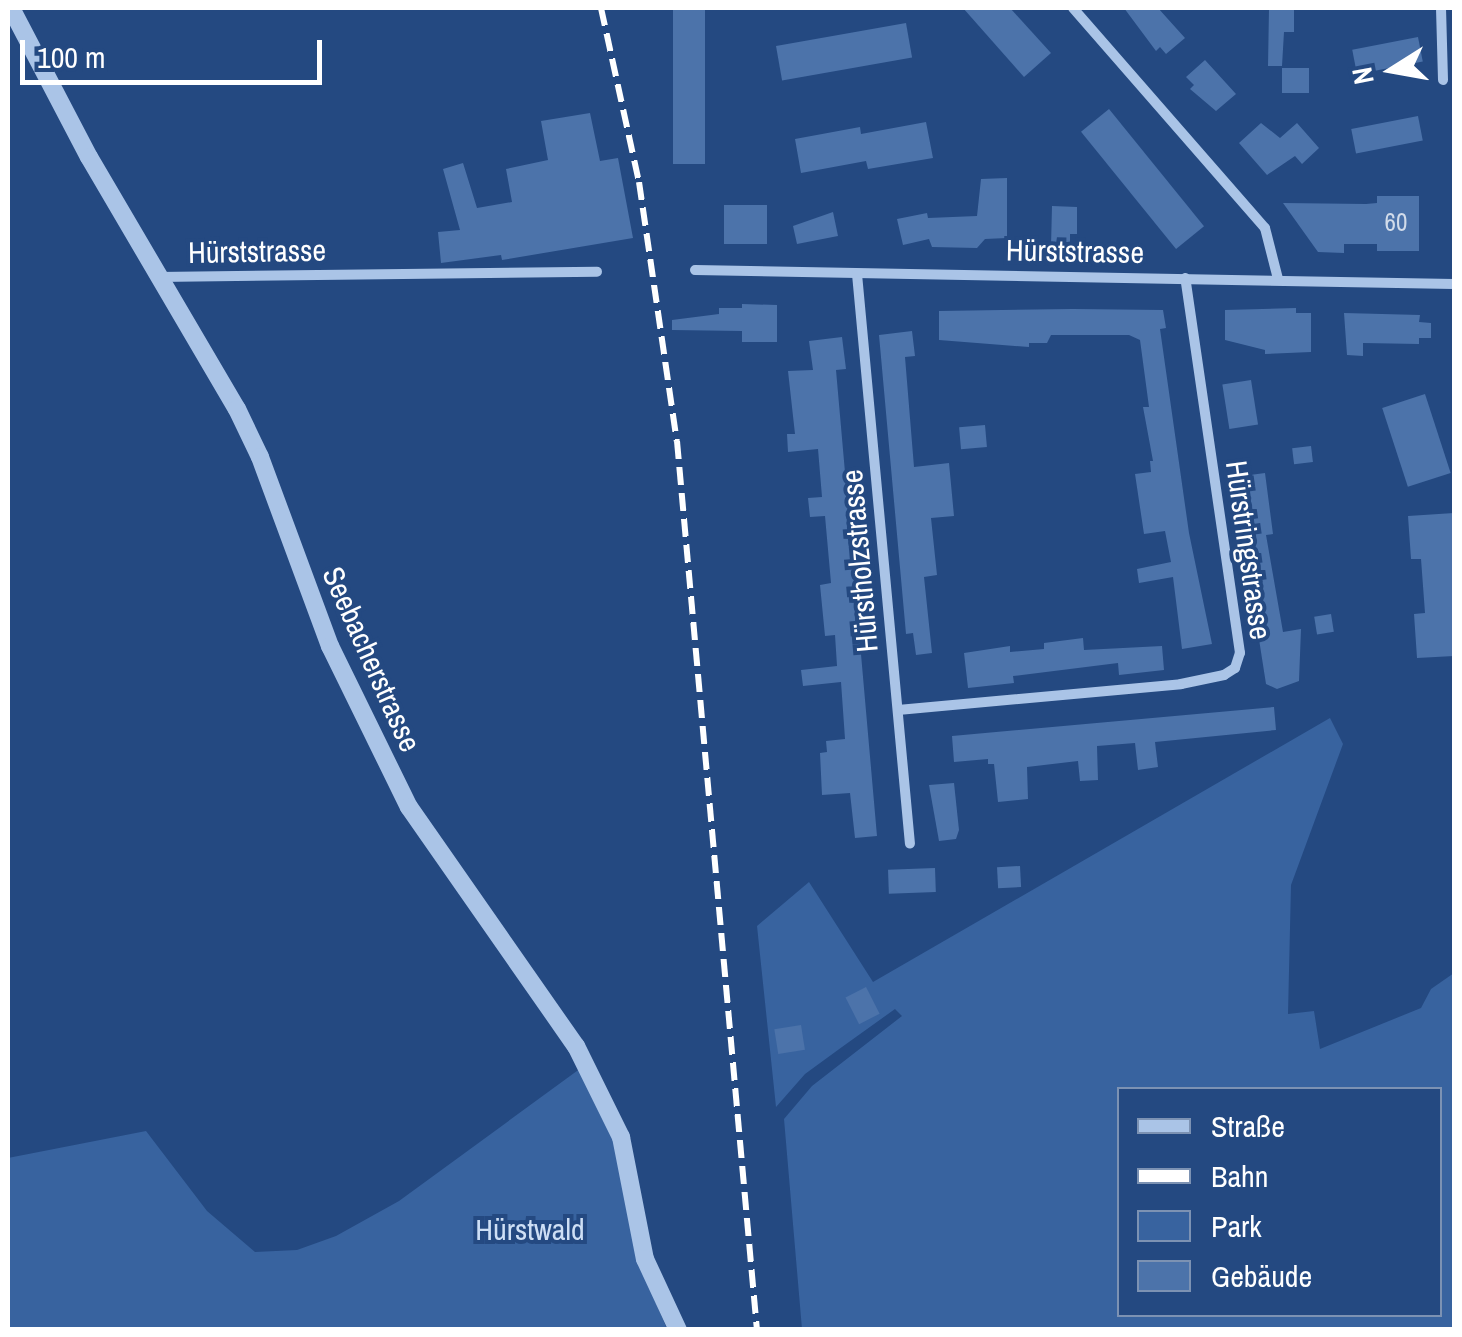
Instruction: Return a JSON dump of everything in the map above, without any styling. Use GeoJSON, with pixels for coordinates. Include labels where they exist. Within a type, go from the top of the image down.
{"type":"FeatureCollection","features":[{"type":"Feature","properties":{"kind":"street","name":"Seebacherstrasse"},"geometry":{"type":"LineString","coordinates":[[11,8],[158,278],[237,409],[260,457],[330,646],[409,807],[576,1046],[621,1137],[646,1259],[678,1330]]}},
{"type":"Feature","properties":{"kind":"street"},"geometry":{"type":"LineString","coordinates":[[1073,8],[1265,228],[1276,256],[1278,279]]}},
{"type":"Feature","properties":{"kind":"street"},"geometry":{"type":"LineString","coordinates":[[1441,8],[1442,80]]}},
{"type":"Feature","properties":{"kind":"street","name":"Hürststrasse"},"geometry":{"type":"LineString","coordinates":[[695,270],[1454,284]]}},
{"type":"Feature","properties":{"kind":"street","name":"Hürststrasse"},"geometry":{"type":"LineString","coordinates":[[158,278],[597,272]]}},
{"type":"Feature","properties":{"kind":"street","name":"Hürstholzstrasse"},"geometry":{"type":"LineString","coordinates":[[857,274],[910,844]]}},
{"type":"Feature","properties":{"kind":"street","name":"Hürstringstrasse"},"geometry":{"type":"LineString","coordinates":[[898,710],[1181,684],[1224,676],[1235,668],[1240,653],[1185,278]]}},
{"type":"Feature","properties":{"kind":"green space"},"geometry":{"type":"Polygon","coordinates":[[[1330,718],[1343,744],[1291,885],[1288,1014],[1314,1011],[1320,1049],[1421,1008],[1431,989],[1454,973],[1454,1329],[802,1329],[784,1119],[812,1086],[902,1016],[895,1009],[842,1047],[805,1074],[776,1107],[757,926],[809,882],[873,982],[1330,718]]]}},
{"type":"Feature","properties":{"kind":"green space","name":"Hürstwald"},"geometry":{"type":"Polygon","coordinates":[[[581,1068],[615,1143],[641,1268],[667,1329],[8,1329],[8,1158],[146,1131],[207,1211],[255,1252],[297,1250],[336,1236],[399,1201],[581,1068]]]}},
{"type":"Feature","properties":{"kind":"building"},"geometry":{"type":"Polygon","coordinates":[[[673,8],[705,8],[705,164],[673,164],[673,8]]]}},
{"type":"Feature","properties":{"kind":"building"},"geometry":{"type":"Polygon","coordinates":[[[963,8],[1010,8],[1051,53],[1024,77],[963,8]]]}},
{"type":"Feature","properties":{"kind":"building"},"geometry":{"type":"Polygon","coordinates":[[[1124,8],[1158,8],[1185,38],[1166,54],[1160,47],[1156,51],[1124,8]]]}},
{"type":"Feature","properties":{"kind":"building"},"geometry":{"type":"Polygon","coordinates":[[[1269,8],[1294,8],[1294,32],[1284,32],[1282,66],[1268,66],[1269,8]]]}},
{"type":"Feature","properties":{"kind":"building"},"geometry":{"type":"Polygon","coordinates":[[[906,23],[912,57],[782,80],[776,46],[906,23]]]}},
{"type":"Feature","properties":{"kind":"building"},"geometry":{"type":"Polygon","coordinates":[[[1418,37],[1423,62],[1357,74],[1352,50],[1418,37]]]}},
{"type":"Feature","properties":{"kind":"building"},"geometry":{"type":"Polygon","coordinates":[[[1205,60],[1236,94],[1216,111],[1190,89],[1194,85],[1186,77],[1205,60]]]}},
{"type":"Feature","properties":{"kind":"building"},"geometry":{"type":"Polygon","coordinates":[[[1282,68],[1309,68],[1309,93],[1282,93],[1282,68]]]}},
{"type":"Feature","properties":{"kind":"building"},"geometry":{"type":"Polygon","coordinates":[[[1109,109],[1204,226],[1176,249],[1081,132],[1109,109]]]}},
{"type":"Feature","properties":{"kind":"building"},"geometry":{"type":"Polygon","coordinates":[[[590,113],[600,161],[618,158],[633,238],[502,260],[501,255],[441,263],[438,232],[460,230],[443,169],[463,163],[477,208],[512,202],[506,169],[548,160],[541,121],[590,113]]]}},
{"type":"Feature","properties":{"kind":"building"},"geometry":{"type":"Polygon","coordinates":[[[1418,116],[1423,141],[1356,154],[1351,129],[1418,116]]]}},
{"type":"Feature","properties":{"kind":"building"},"geometry":{"type":"Polygon","coordinates":[[[926,122],[933,158],[868,169],[866,161],[801,173],[795,139],[860,127],[861,134],[926,122]]]}},
{"type":"Feature","properties":{"kind":"building"},"geometry":{"type":"Polygon","coordinates":[[[1261,123],[1280,138],[1297,123],[1319,148],[1302,164],[1295,156],[1267,175],[1239,143],[1261,123]]]}},
{"type":"Feature","properties":{"kind":"building"},"geometry":{"type":"Polygon","coordinates":[[[1007,178],[1007,238],[985,239],[977,248],[932,247],[929,239],[903,245],[897,219],[927,213],[928,218],[977,216],[981,179],[1007,178]]]}},
{"type":"Feature","properties":{"kind":"building"},"geometry":{"type":"Polygon","coordinates":[[[1377,196],[1419,196],[1419,251],[1377,251],[1377,244],[1344,244],[1344,253],[1318,252],[1283,203],[1366,204],[1377,203],[1377,196]]]}},
{"type":"Feature","properties":{"kind":"building"},"geometry":{"type":"Polygon","coordinates":[[[724,205],[767,205],[767,244],[724,244],[724,205]]]}},
{"type":"Feature","properties":{"kind":"building"},"geometry":{"type":"Polygon","coordinates":[[[1052,206],[1077,207],[1077,234],[1070,234],[1070,246],[1051,246],[1052,206]]]}},
{"type":"Feature","properties":{"kind":"building"},"geometry":{"type":"Polygon","coordinates":[[[833,212],[838,236],[797,244],[793,226],[833,212]]]}},
{"type":"Feature","properties":{"kind":"building"},"geometry":{"type":"Polygon","coordinates":[[[742,304],[777,305],[777,342],[742,342],[742,331],[672,330],[672,320],[719,314],[719,308],[742,308],[742,304]]]}},
{"type":"Feature","properties":{"kind":"building"},"geometry":{"type":"Polygon","coordinates":[[[1296,308],[1296,313],[1311,313],[1311,352],[1265,354],[1265,350],[1225,340],[1225,310],[1296,308]]]}},
{"type":"Feature","properties":{"kind":"building"},"geometry":{"type":"Polygon","coordinates":[[[1163,310],[1166,328],[1160,329],[1189,533],[1212,644],[1182,649],[1173,577],[1139,583],[1137,569],[1171,562],[1165,531],[1144,534],[1135,474],[1151,472],[1153,461],[1143,407],[1149,407],[1140,340],[1129,335],[1051,335],[1047,343],[1029,343],[1029,347],[939,340],[939,311],[1163,310]]]}},
{"type":"Feature","properties":{"kind":"building"},"geometry":{"type":"Polygon","coordinates":[[[1344,313],[1420,315],[1419,322],[1431,323],[1431,338],[1419,338],[1419,344],[1363,343],[1363,356],[1347,355],[1344,313]]]}},
{"type":"Feature","properties":{"kind":"building"},"geometry":{"type":"Polygon","coordinates":[[[912,331],[915,356],[905,357],[914,467],[949,463],[954,516],[931,518],[937,575],[924,577],[932,653],[916,655],[913,633],[906,634],[879,335],[912,331]]]}},
{"type":"Feature","properties":{"kind":"building"},"geometry":{"type":"Polygon","coordinates":[[[842,337],[846,369],[836,370],[877,836],[855,838],[850,793],[822,795],[820,753],[827,752],[826,741],[845,739],[841,682],[803,686],[801,670],[837,666],[835,635],[825,636],[820,585],[831,583],[825,516],[810,517],[808,498],[822,497],[818,449],[788,452],[787,434],[795,434],[788,371],[813,370],[809,341],[842,337]]]}},
{"type":"Feature","properties":{"kind":"building"},"geometry":{"type":"Polygon","coordinates":[[[1251,380],[1258,424],[1229,429],[1222,385],[1251,380]]]}},
{"type":"Feature","properties":{"kind":"building"},"geometry":{"type":"Polygon","coordinates":[[[1425,394],[1451,473],[1408,487],[1382,408],[1425,394]]]}},
{"type":"Feature","properties":{"kind":"building"},"geometry":{"type":"Polygon","coordinates":[[[985,425],[987,447],[961,449],[959,427],[985,425]]]}},
{"type":"Feature","properties":{"kind":"building"},"geometry":{"type":"Polygon","coordinates":[[[1311,446],[1313,462],[1294,464],[1292,448],[1311,446]]]}},
{"type":"Feature","properties":{"kind":"building"},"geometry":{"type":"Polygon","coordinates":[[[1265,473],[1273,534],[1266,535],[1283,632],[1301,629],[1299,681],[1277,689],[1266,684],[1248,569],[1257,568],[1251,537],[1244,538],[1235,477],[1265,473]]]}},
{"type":"Feature","properties":{"kind":"building"},"geometry":{"type":"Polygon","coordinates":[[[1454,513],[1454,656],[1417,658],[1414,614],[1425,613],[1421,559],[1411,559],[1408,516],[1454,513]]]}},
{"type":"Feature","properties":{"kind":"building"},"geometry":{"type":"Polygon","coordinates":[[[1331,614],[1334,632],[1317,634],[1314,617],[1331,614]]]}},
{"type":"Feature","properties":{"kind":"building"},"geometry":{"type":"Polygon","coordinates":[[[1083,638],[1084,650],[1162,646],[1164,670],[1119,675],[1118,663],[1013,676],[1014,683],[968,688],[964,653],[1010,646],[1010,652],[1044,649],[1044,643],[1083,638]]]}},
{"type":"Feature","properties":{"kind":"building"},"geometry":{"type":"Polygon","coordinates":[[[1274,707],[1276,730],[1155,742],[1158,767],[1138,770],[1135,743],[1097,746],[1098,780],[1080,781],[1078,761],[1027,767],[1028,799],[998,802],[994,764],[988,764],[988,759],[954,762],[952,736],[1274,707]]]}},
{"type":"Feature","properties":{"kind":"building"},"geometry":{"type":"Polygon","coordinates":[[[954,783],[959,830],[956,839],[939,841],[929,785],[954,783]]]}},
{"type":"Feature","properties":{"kind":"building"},"geometry":{"type":"Polygon","coordinates":[[[1020,866],[1021,887],[998,888],[997,867],[1020,866]]]}},
{"type":"Feature","properties":{"kind":"building"},"geometry":{"type":"Polygon","coordinates":[[[935,868],[936,892],[889,894],[888,870],[935,868]]]}},
{"type":"Feature","properties":{"kind":"building"},"geometry":{"type":"Polygon","coordinates":[[[866,987],[880,1014],[859,1024],[846,997],[866,987]]]}},
{"type":"Feature","properties":{"kind":"building"},"geometry":{"type":"Polygon","coordinates":[[[801,1025],[805,1050],[778,1054],[774,1029],[801,1025]]]}},
{"type":"Feature","properties":{"kind":"railway"},"geometry":{"type":"LineString","coordinates":[[601,8],[639,182],[677,441],[757,1330]]}}]}
